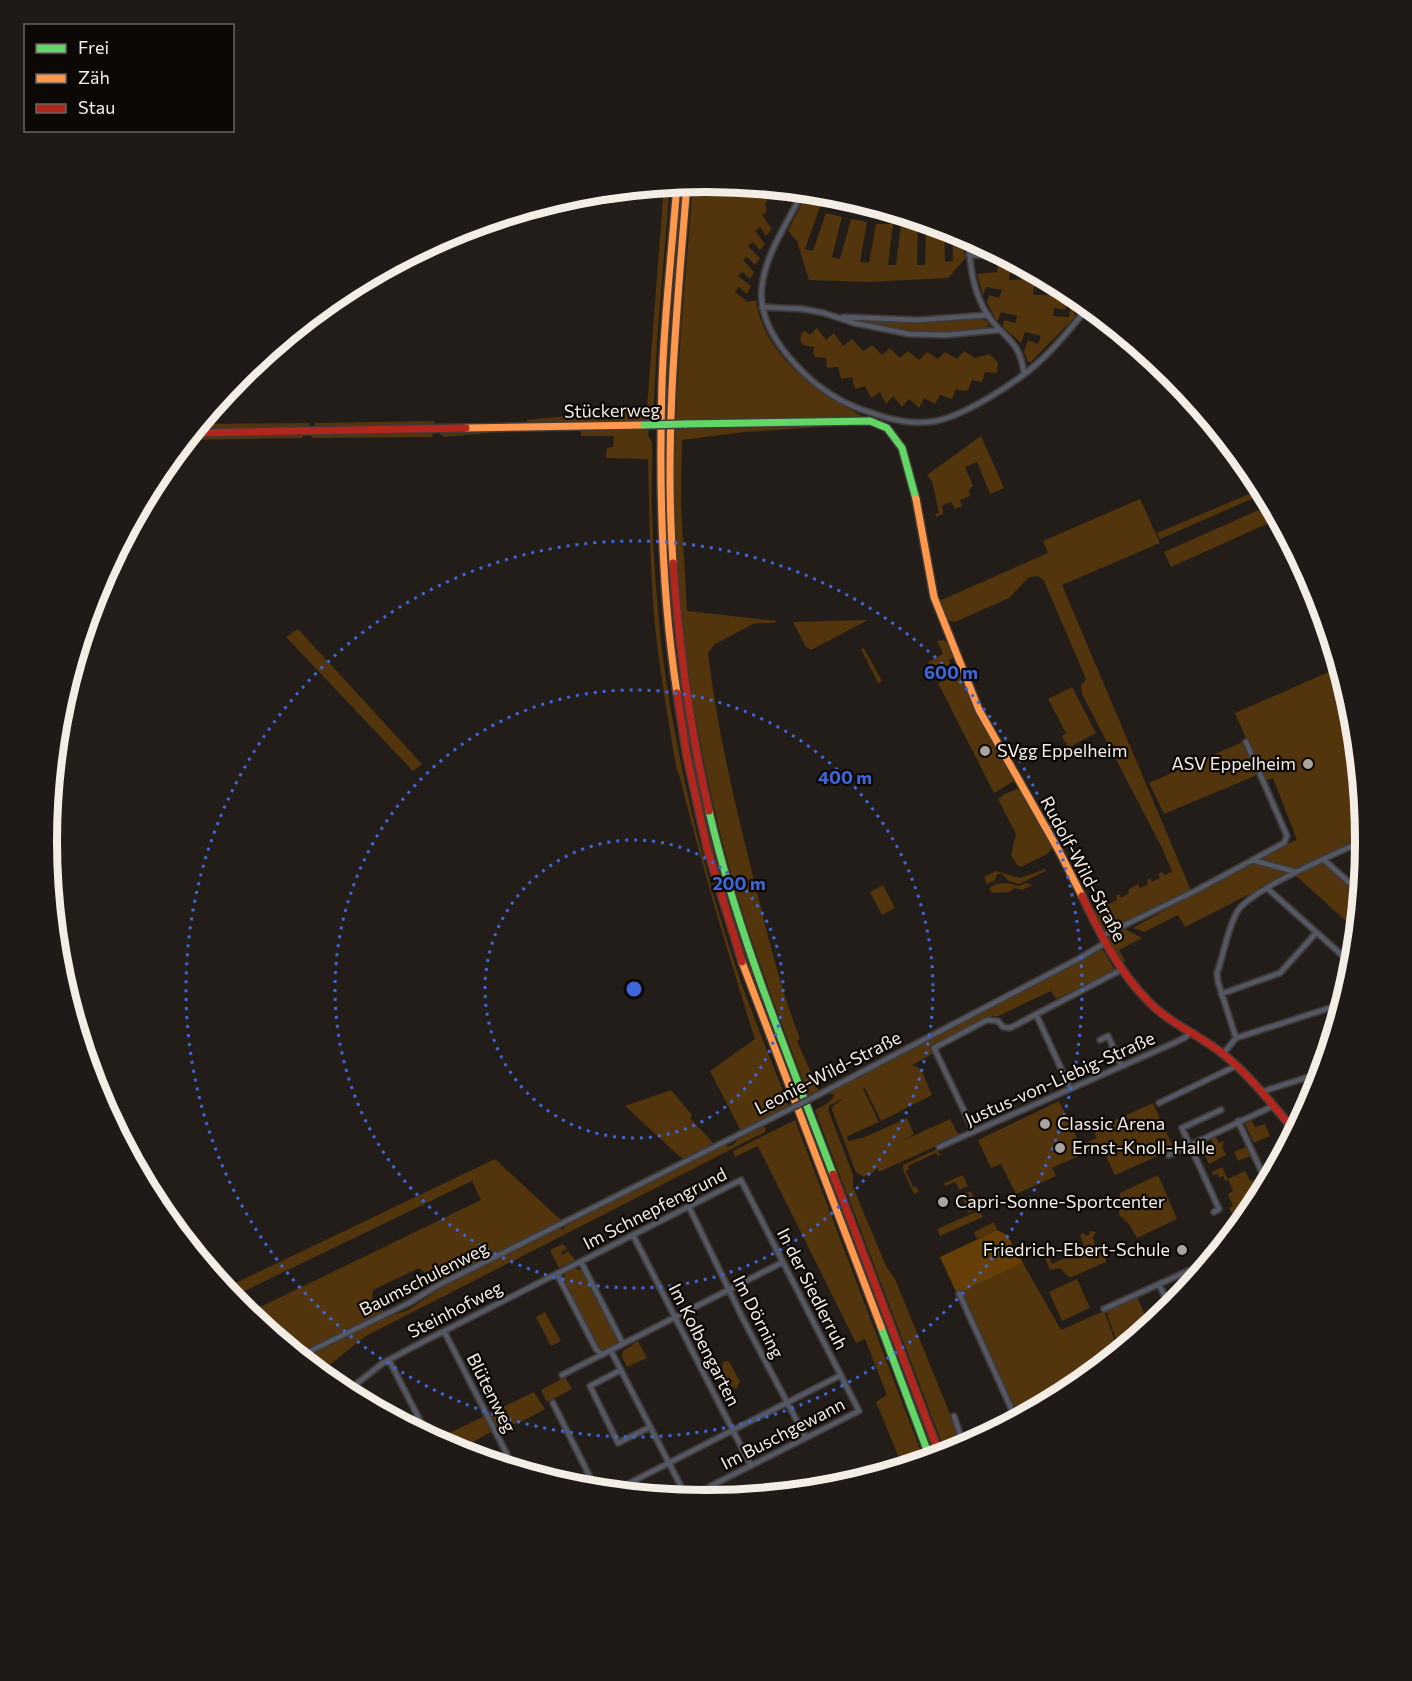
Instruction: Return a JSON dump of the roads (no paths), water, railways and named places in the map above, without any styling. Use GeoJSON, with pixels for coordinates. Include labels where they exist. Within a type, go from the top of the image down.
{"type":"FeatureCollection","features":[{"type":"Feature","properties":{"kind":"main road"},"geometry":{"type":"LineString","coordinates":[[676,192],[662,382],[660,511],[667,625],[687,757],[707,848],[740,955],[927,1450]]}},
{"type":"Feature","properties":{"kind":"main road"},"geometry":{"type":"LineString","coordinates":[[686,192],[672,380],[669,496],[676,623],[696,756],[724,872],[751,960],[937,1447]]}},
{"type":"Feature","properties":{"kind":"main road","name":"Stückerweg"},"geometry":{"type":"LineString","coordinates":[[201,433],[870,421],[880,424],[894,435],[902,448],[917,502],[927,564]]}},
{"type":"Feature","properties":{"kind":"main road","name":"Rudolf-Wild-Straße"},"geometry":{"type":"LineString","coordinates":[[927,564],[934,597],[979,710],[1059,850],[1121,970],[1161,1013],[1223,1054],[1290,1125]]}},
{"type":"Feature","properties":{"kind":"street"},"geometry":{"type":"LineString","coordinates":[[800,199],[768,262],[761,288],[762,307],[766,320],[781,347],[805,375],[856,408],[897,421],[915,422],[948,418],[980,402],[1042,360],[1083,314],[1081,311]]}},
{"type":"Feature","properties":{"kind":"street"},"geometry":{"type":"LineString","coordinates":[[969,247],[975,286],[988,315],[999,330],[1017,347],[1024,373]]}},
{"type":"Feature","properties":{"kind":"street"},"geometry":{"type":"LineString","coordinates":[[969,255],[987,256]]}},
{"type":"Feature","properties":{"kind":"street"},"geometry":{"type":"LineString","coordinates":[[762,307],[803,309],[854,323],[909,334],[946,335],[999,330]]}},
{"type":"Feature","properties":{"kind":"street"},"geometry":{"type":"LineString","coordinates":[[840,318],[918,320],[988,315]]}},
{"type":"Feature","properties":{"kind":"street","name":"Leonie-Wild-Straße"},"geometry":{"type":"LineString","coordinates":[[560,1224],[814,1097],[1284,843],[1287,836],[1246,742]]}},
{"type":"Feature","properties":{"kind":"street"},"geometry":{"type":"LineString","coordinates":[[1236,1038],[1221,994],[1218,973],[1237,912],[1249,899],[1267,888],[1355,845]]}},
{"type":"Feature","properties":{"kind":"street"},"geometry":{"type":"LineString","coordinates":[[1252,860],[1297,872]]}},
{"type":"Feature","properties":{"kind":"street"},"geometry":{"type":"LineString","coordinates":[[1324,860],[1354,886]]}},
{"type":"Feature","properties":{"kind":"street"},"geometry":{"type":"LineString","coordinates":[[1267,888],[1344,958]]}},
{"type":"Feature","properties":{"kind":"street"},"geometry":{"type":"LineString","coordinates":[[1221,994],[1280,974],[1316,933]]}},
{"type":"Feature","properties":{"kind":"street"},"geometry":{"type":"LineString","coordinates":[[974,1132],[934,1048],[987,1020],[998,1021],[1003,1027],[1010,1028],[1121,970]]}},
{"type":"Feature","properties":{"kind":"street"},"geometry":{"type":"LineString","coordinates":[[1223,1054],[1236,1038],[1333,1007]]}},
{"type":"Feature","properties":{"kind":"street"},"geometry":{"type":"LineString","coordinates":[[1036,1014],[1070,1088]]}},
{"type":"Feature","properties":{"kind":"street","name":"Justus-von-Liebig-Straße"},"geometry":{"type":"LineString","coordinates":[[939,1147],[1186,1037],[1190,1032]]}},
{"type":"Feature","properties":{"kind":"street"},"geometry":{"type":"LineString","coordinates":[[1100,1040],[1108,1036],[1121,1065]]}},
{"type":"Feature","properties":{"kind":"street"},"geometry":{"type":"LineString","coordinates":[[1159,1103],[1236,1066]]}},
{"type":"Feature","properties":{"kind":"street"},"geometry":{"type":"LineString","coordinates":[[1261,1092],[1311,1076]]}},
{"type":"Feature","properties":{"kind":"street"},"geometry":{"type":"LineString","coordinates":[[1168,1155],[1273,1106]]}},
{"type":"Feature","properties":{"kind":"street"},"geometry":{"type":"LineString","coordinates":[[1214,1212],[1219,1209],[1182,1128],[1221,1110]]}},
{"type":"Feature","properties":{"kind":"street"},"geometry":{"type":"LineString","coordinates":[[1238,1121],[1263,1174]]}},
{"type":"Feature","properties":{"kind":"street","name":"Im Schnepfengrund"},"geometry":{"type":"LineString","coordinates":[[581,1262],[741,1180]]}},
{"type":"Feature","properties":{"kind":"street","name":"In der Siedlerruh"},"geometry":{"type":"LineString","coordinates":[[741,1180],[859,1411]]}},
{"type":"Feature","properties":{"kind":"street","name":"Im Dörning"},"geometry":{"type":"LineString","coordinates":[[689,1207],[786,1403],[806,1438]]}},
{"type":"Feature","properties":{"kind":"street","name":"Baumschulenweg"},"geometry":{"type":"LineString","coordinates":[[308,1352],[409,1303],[437,1286],[560,1224]]}},
{"type":"Feature","properties":{"kind":"street","name":"Im Kolbengarten"},"geometry":{"type":"LineString","coordinates":[[633,1235],[751,1466]]}},
{"type":"Feature","properties":{"kind":"street"},"geometry":{"type":"LineString","coordinates":[[581,1262],[623,1344]]}},
{"type":"Feature","properties":{"kind":"street","name":"Steinhofweg"},"geometry":{"type":"LineString","coordinates":[[354,1386],[389,1360],[581,1262]]}},
{"type":"Feature","properties":{"kind":"street"},"geometry":{"type":"LineString","coordinates":[[562,1376],[783,1262]]}},
{"type":"Feature","properties":{"kind":"street"},"geometry":{"type":"LineString","coordinates":[[1104,1309],[1194,1268]]}},
{"type":"Feature","properties":{"kind":"street"},"geometry":{"type":"LineString","coordinates":[[557,1274],[596,1349],[602,1355]]}},
{"type":"Feature","properties":{"kind":"street"},"geometry":{"type":"LineString","coordinates":[[1159,1284],[1166,1298]]}},
{"type":"Feature","properties":{"kind":"street"},"geometry":{"type":"LineString","coordinates":[[959,1293],[1013,1412]]}},
{"type":"Feature","properties":{"kind":"street","name":"Blütenweg"},"geometry":{"type":"LineString","coordinates":[[444,1331],[509,1459]]}},
{"type":"Feature","properties":{"kind":"street"},"geometry":{"type":"LineString","coordinates":[[611,1351],[682,1489]]}},
{"type":"Feature","properties":{"kind":"street"},"geometry":{"type":"LineString","coordinates":[[389,1360],[422,1424]]}},
{"type":"Feature","properties":{"kind":"street"},"geometry":{"type":"LineString","coordinates":[[621,1370],[590,1386],[618,1443],[651,1427]]}},
{"type":"Feature","properties":{"kind":"street"},"geometry":{"type":"LineString","coordinates":[[627,1485],[841,1376]]}},
{"type":"Feature","properties":{"kind":"street"},"geometry":{"type":"LineString","coordinates":[[553,1403],[591,1479]]}},
{"type":"Feature","properties":{"kind":"street","name":"Im Buschgewann"},"geometry":{"type":"LineString","coordinates":[[703,1490],[859,1411]]}},
{"type":"Feature","properties":{"kind":"street"},"geometry":{"type":"LineString","coordinates":[[954,1416],[962,1437]]}},
{"type":"Feature","properties":{"kind":"place","name":"SVgg Eppelheim"},"geometry":{"type":"Point","coordinates":[985,751]}},
{"type":"Feature","properties":{"kind":"place","name":"ASV Eppelheim"},"geometry":{"type":"Point","coordinates":[1308,764]}},
{"type":"Feature","properties":{"kind":"place","name":"Classic Arena"},"geometry":{"type":"Point","coordinates":[1045,1124]}},
{"type":"Feature","properties":{"kind":"place","name":"Ernst-Knoll-Halle"},"geometry":{"type":"Point","coordinates":[1060,1148]}},
{"type":"Feature","properties":{"kind":"place","name":"Capri-Sonne-Sportcenter"},"geometry":{"type":"Point","coordinates":[943,1202]}},
{"type":"Feature","properties":{"kind":"place","name":"Friedrich-Ebert-Schule"},"geometry":{"type":"Point","coordinates":[1182,1250]}}]}
